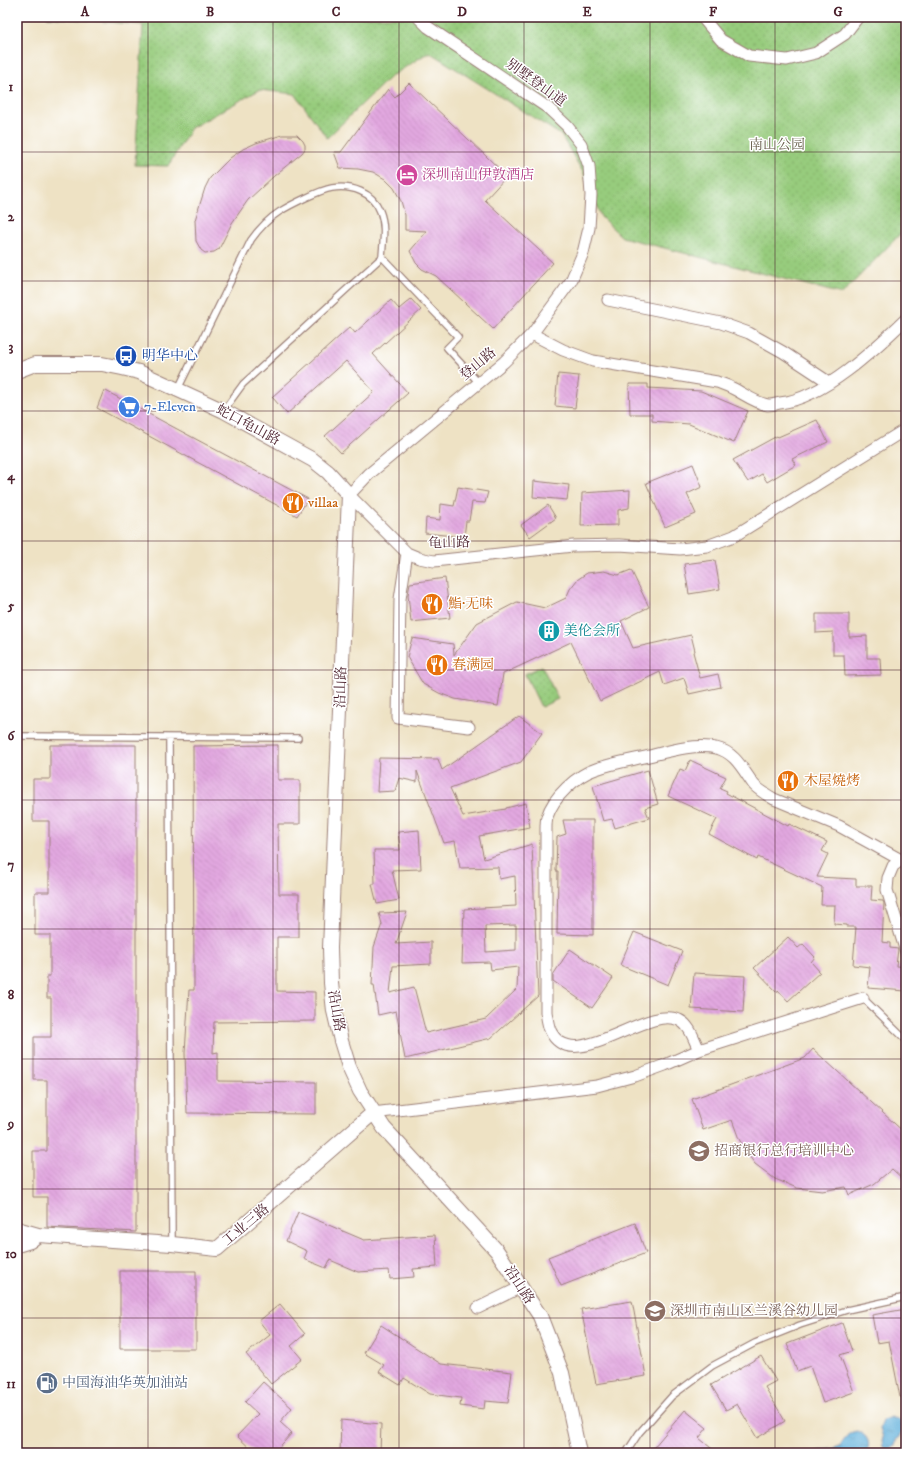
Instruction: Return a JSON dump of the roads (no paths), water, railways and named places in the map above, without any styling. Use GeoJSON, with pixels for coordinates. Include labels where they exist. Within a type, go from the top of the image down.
{"type":"FeatureCollection","features":[{"type":"Feature","properties":{"kind":"street","name":"别墅登山道"},"geometry":{"type":"LineString","coordinates":[[418,17],[428,27],[548,108],[567,126],[581,144],[589,166],[591,195],[589,228]]}},
{"type":"Feature","properties":{"kind":"street"},"geometry":{"type":"LineString","coordinates":[[702,17],[721,40],[749,56],[787,60],[816,53],[845,34],[858,17]]}},
{"type":"Feature","properties":{"kind":"street","name":"登山路"},"geometry":{"type":"LineString","coordinates":[[349,495],[369,474],[504,362],[532,334],[571,281],[583,253],[589,228]]}},
{"type":"Feature","properties":{"kind":"street"},"geometry":{"type":"LineString","coordinates":[[608,300],[721,323],[749,333],[784,352],[830,383]]}},
{"type":"Feature","properties":{"kind":"street"},"geometry":{"type":"LineString","coordinates":[[532,334],[563,350],[593,361],[717,382],[768,405],[790,402],[808,396],[830,383],[880,344],[906,319]]}},
{"type":"Feature","properties":{"kind":"street","name":"蛇口龟山路"},"geometry":{"type":"LineString","coordinates":[[17,371],[35,364],[102,364],[139,372],[224,411],[313,460],[328,472],[349,495]]}},
{"type":"Feature","properties":{"kind":"street","name":"龟山路"},"geometry":{"type":"LineString","coordinates":[[349,495],[407,552],[419,558],[434,561],[574,546],[619,544],[680,549],[707,546],[734,536],[906,429]]}},
{"type":"Feature","properties":{"kind":"street","name":"沿山路"},"geometry":{"type":"LineString","coordinates":[[349,495],[330,948],[331,983],[334,1010],[341,1041],[349,1067],[360,1091],[373,1113],[384,1128],[497,1251],[540,1316],[562,1374],[579,1453]]}},
{"type":"Feature","properties":{"kind":"street"},"geometry":{"type":"LineString","coordinates":[[407,552],[400,599],[398,718],[469,727]]}},
{"type":"Feature","properties":{"kind":"street"},"geometry":{"type":"LineString","coordinates":[[699,1050],[688,1028],[680,1020],[666,1017],[587,1045],[571,1047],[559,1042],[550,1030],[546,1012],[547,817],[551,808],[565,790],[575,780],[594,769],[675,749],[703,747],[716,748],[729,753],[737,760],[755,786],[764,793],[774,799],[839,826],[903,859],[893,866],[888,878],[887,890],[906,952]]}},
{"type":"Feature","properties":{"kind":"street"},"geometry":{"type":"LineString","coordinates":[[373,1113],[598,1086],[635,1076],[699,1050],[863,998]]}},
{"type":"Feature","properties":{"kind":"street","name":"工业三路"},"geometry":{"type":"LineString","coordinates":[[17,1229],[38,1235],[172,1244],[217,1249],[373,1113]]}},
{"type":"Feature","properties":{"kind":"street"},"geometry":{"type":"LineString","coordinates":[[17,1245],[30,1241],[38,1235]]}},
{"type":"Feature","properties":{"kind":"street"},"geometry":{"type":"LineString","coordinates":[[478,1308],[521,1287]]}},
{"type":"Feature","properties":{"kind":"lane"},"geometry":{"type":"LineString","coordinates":[[177,390],[251,240],[261,227],[278,212],[304,199],[332,188],[354,188],[364,192],[373,200],[380,210],[384,230],[382,257],[243,384],[224,411]]}},
{"type":"Feature","properties":{"kind":"lane"},"geometry":{"type":"LineString","coordinates":[[382,257],[458,338],[446,348],[479,383]]}},
{"type":"Feature","properties":{"kind":"lane"},"geometry":{"type":"LineString","coordinates":[[17,736],[298,738]]}},
{"type":"Feature","properties":{"kind":"lane"},"geometry":{"type":"LineString","coordinates":[[168,738],[172,1244]]}},
{"type":"Feature","properties":{"kind":"lane"},"geometry":{"type":"LineString","coordinates":[[863,998],[906,1040]]}},
{"type":"Feature","properties":{"kind":"lane"},"geometry":{"type":"LineString","coordinates":[[626,1453],[639,1433],[672,1396],[712,1366],[755,1344],[800,1325],[847,1310],[906,1297]]}},
{"type":"Feature","properties":{"kind":"water"},"geometry":{"type":"Polygon","coordinates":[[[891,1417],[900,1420],[903,1429],[900,1437],[896,1440],[895,1446],[889,1449],[883,1447],[883,1437],[880,1429],[883,1420],[891,1417]]]}},
{"type":"Feature","properties":{"kind":"water"},"geometry":{"type":"Polygon","coordinates":[[[857,1431],[868,1440],[869,1446],[866,1453],[815,1453],[837,1447],[849,1434],[857,1431]]]}},
{"type":"Feature","properties":{"kind":"place","name":"深圳南山伊敦酒店"},"geometry":{"type":"Point","coordinates":[407,175]}},
{"type":"Feature","properties":{"kind":"place","name":"明华中心"},"geometry":{"type":"Point","coordinates":[126,356]}},
{"type":"Feature","properties":{"kind":"place","name":"7-Eleven"},"geometry":{"type":"Point","coordinates":[129,407]}},
{"type":"Feature","properties":{"kind":"place","name":"villaa"},"geometry":{"type":"Point","coordinates":[293,503]}},
{"type":"Feature","properties":{"kind":"place","name":"鮨·无味"},"geometry":{"type":"Point","coordinates":[432,604]}},
{"type":"Feature","properties":{"kind":"place","name":"美伦会所"},"geometry":{"type":"Point","coordinates":[549,631]}},
{"type":"Feature","properties":{"kind":"place","name":"春满园"},"geometry":{"type":"Point","coordinates":[437,665]}},
{"type":"Feature","properties":{"kind":"place","name":"木屋燒烤"},"geometry":{"type":"Point","coordinates":[788,781]}},
{"type":"Feature","properties":{"kind":"place","name":"招商银行总行培训中心"},"geometry":{"type":"Point","coordinates":[699,1151]}},
{"type":"Feature","properties":{"kind":"place","name":"深圳市南山区兰溪谷幼儿园"},"geometry":{"type":"Point","coordinates":[655,1311]}},
{"type":"Feature","properties":{"kind":"place","name":"中国海油华英加油站"},"geometry":{"type":"Point","coordinates":[47,1383]}},
{"type":"Feature","properties":{"kind":"park label","name":"南山公园"},"geometry":{"type":"Point","coordinates":[777,145]}}]}
